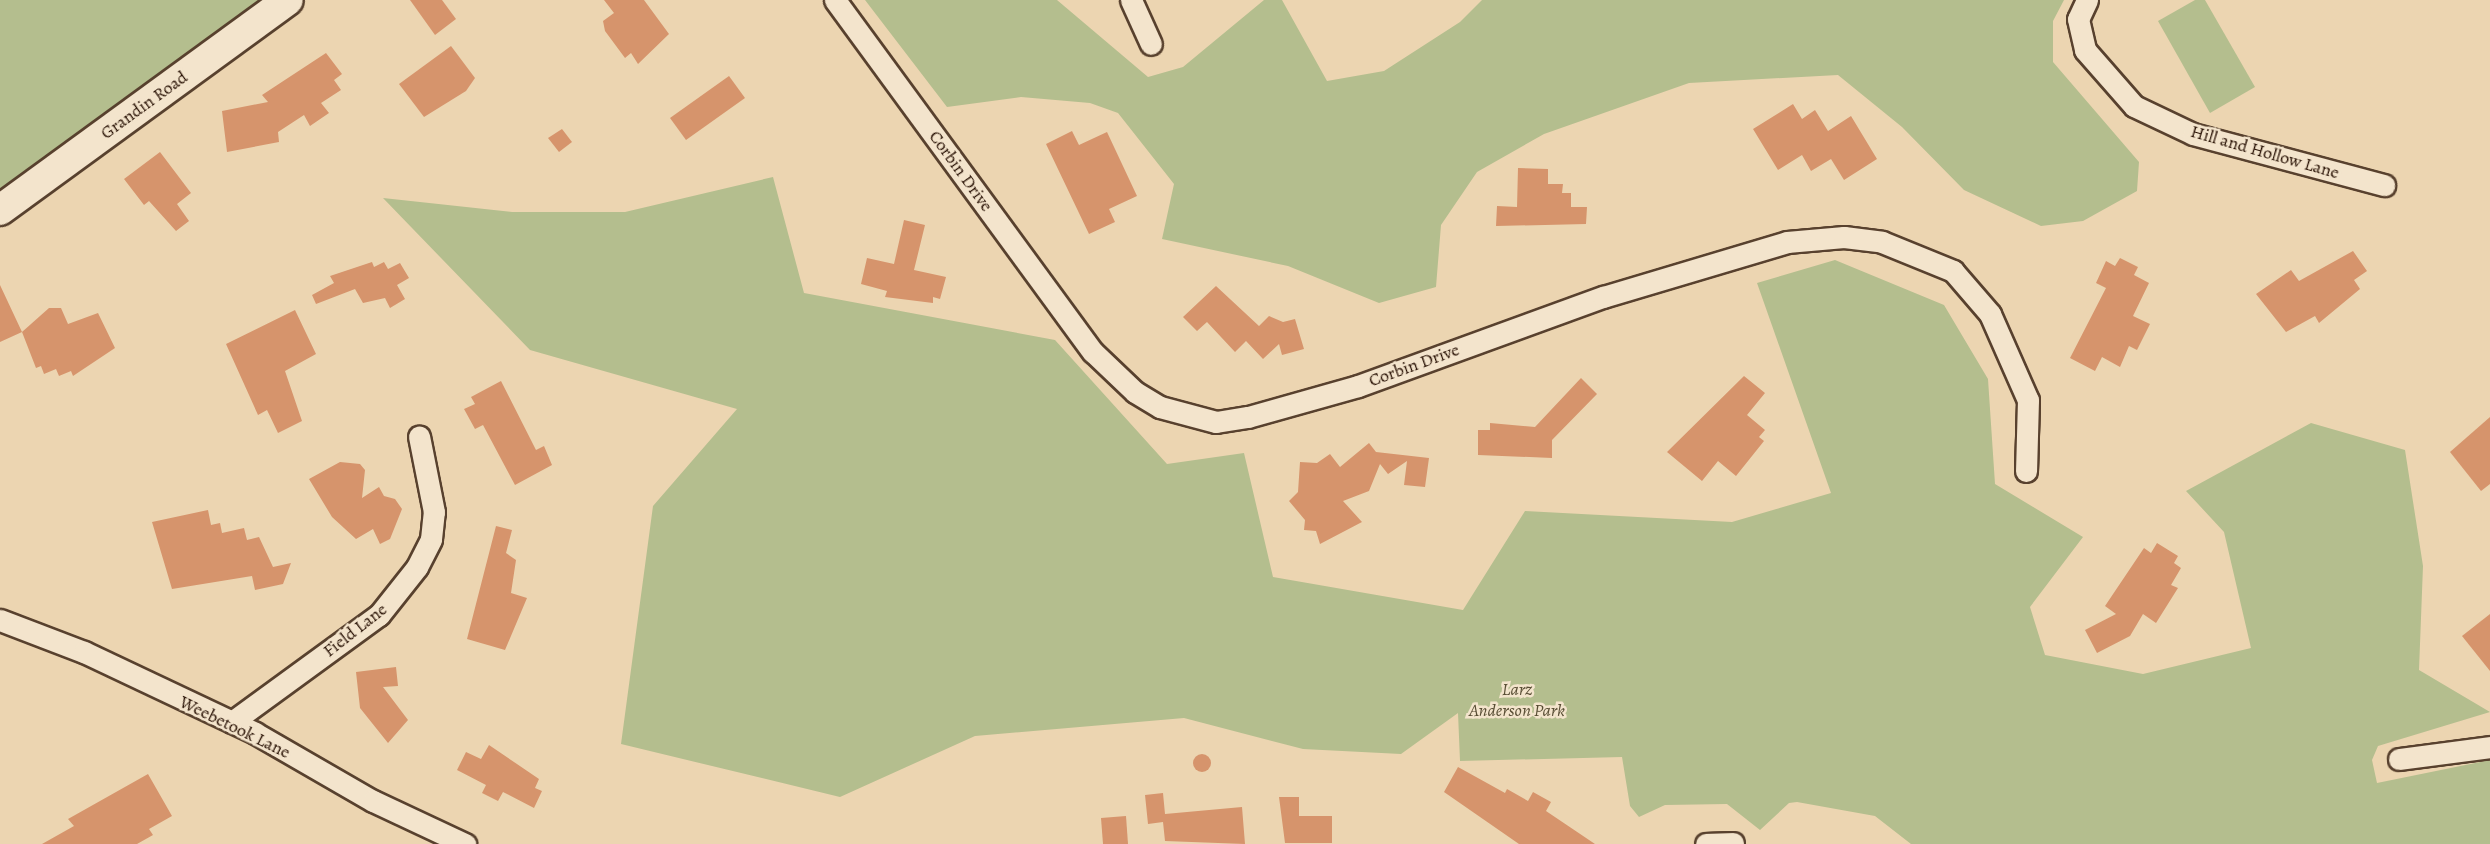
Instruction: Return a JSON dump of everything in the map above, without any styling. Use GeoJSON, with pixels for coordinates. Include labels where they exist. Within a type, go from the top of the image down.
{"type":"FeatureCollection","features":[{"type":"Feature","properties":{"kind":"street","name":"Grandin Road"},"geometry":{"type":"LineString","coordinates":[[0,210],[288,0]]}},
{"type":"Feature","properties":{"kind":"street","name":"Corbin Drive"},"geometry":{"type":"LineString","coordinates":[[836,0],[1093,352],[1127,386],[1160,407],[1216,422],[1248,417],[1358,386],[1603,297],[1787,242],[1844,237],[1901,247],[1953,271],[1990,314],[2028,400],[2026,471]]}},
{"type":"Feature","properties":{"kind":"street"},"geometry":{"type":"LineString","coordinates":[[1131,0],[1151,44]]}},
{"type":"Feature","properties":{"kind":"street","name":"Hill and Hollow Lane"},"geometry":{"type":"LineString","coordinates":[[2087,0],[2078,19],[2085,50],[2134,106],[2193,134],[2384,185]]}},
{"type":"Feature","properties":{"kind":"street","name":"Field Lane"},"geometry":{"type":"LineString","coordinates":[[232,722],[379,615],[417,567],[431,539],[434,512],[419,436]]}},
{"type":"Feature","properties":{"kind":"street","name":"Weebetook Lane"},"geometry":{"type":"LineString","coordinates":[[0,620],[84,652],[232,722],[373,801],[465,844]]}},
{"type":"Feature","properties":{"kind":"street"},"geometry":{"type":"LineString","coordinates":[[2399,759],[2490,747]]}},
{"type":"Feature","properties":{"kind":"street"},"geometry":{"type":"LineString","coordinates":[[1706,844],[1733,843]]}},
{"type":"Feature","properties":{"kind":"green space"},"geometry":{"type":"Polygon","coordinates":[[[0,0],[260,0],[0,191],[0,0]]]}},
{"type":"Feature","properties":{"kind":"green space"},"geometry":{"type":"Polygon","coordinates":[[[865,0],[1057,0],[1148,77],[1183,67],[1264,0],[1282,0],[1327,81],[1384,71],[1460,22],[1482,0],[2064,0],[2053,21],[2053,62],[2139,162],[2137,191],[2083,221],[2041,226],[1964,190],[1902,127],[1838,75],[1689,83],[1544,134],[1477,172],[1441,225],[1436,287],[1379,303],[1288,266],[1162,239],[1174,184],[1118,113],[1090,103],[1021,97],[947,107],[865,0]]]}},
{"type":"Feature","properties":{"kind":"green space"},"geometry":{"type":"Polygon","coordinates":[[[2195,0],[2205,0],[2255,87],[2210,113],[2158,21],[2195,0]]]}},
{"type":"Feature","properties":{"kind":"green space","name":"Larz Anderson Park"},"geometry":{"type":"Polygon","coordinates":[[[773,177],[804,293],[1055,340],[1167,464],[1244,453],[1273,577],[1463,610],[1525,511],[1732,522],[1831,493],[1757,283],[1835,260],[1944,305],[1988,379],[1995,484],[2083,537],[2030,607],[2045,655],[2143,674],[2251,648],[2224,532],[2186,491],[2311,423],[2405,450],[2423,566],[2419,670],[2490,712],[2378,746],[2372,760],[2377,783],[2490,760],[2490,844],[1911,844],[1875,816],[1797,802],[1789,803],[1760,830],[1727,804],[1665,805],[1639,817],[1630,806],[1622,757],[1460,761],[1458,713],[1401,754],[1303,749],[1184,718],[975,736],[840,797],[621,744],[653,506],[737,409],[530,350],[383,198],[512,212],[625,212],[773,177]]]}},
{"type":"Feature","properties":{"kind":"building"},"geometry":{"type":"Polygon","coordinates":[[[410,0],[442,0],[456,19],[435,35],[410,0]]]}},
{"type":"Feature","properties":{"kind":"building"},"geometry":{"type":"Polygon","coordinates":[[[604,0],[644,0],[669,34],[638,64],[631,53],[625,58],[605,31],[603,21],[614,13],[604,0]]]}},
{"type":"Feature","properties":{"kind":"building"},"geometry":{"type":"Polygon","coordinates":[[[451,46],[475,78],[466,91],[424,117],[399,84],[451,46]]]}},
{"type":"Feature","properties":{"kind":"building"},"geometry":{"type":"Polygon","coordinates":[[[326,53],[342,74],[334,80],[341,90],[321,103],[329,113],[310,126],[304,115],[278,132],[279,142],[227,152],[222,111],[268,102],[262,95],[326,53]]]}},
{"type":"Feature","properties":{"kind":"building"},"geometry":{"type":"Polygon","coordinates":[[[729,76],[745,98],[686,140],[670,118],[729,76]]]}},
{"type":"Feature","properties":{"kind":"building"},"geometry":{"type":"Polygon","coordinates":[[[1793,104],[1802,119],[1815,110],[1828,131],[1851,116],[1877,159],[1844,180],[1831,159],[1811,171],[1802,155],[1778,170],[1753,129],[1793,104]]]}},
{"type":"Feature","properties":{"kind":"building"},"geometry":{"type":"Polygon","coordinates":[[[562,129],[572,142],[559,152],[548,138],[562,129]]]}},
{"type":"Feature","properties":{"kind":"building"},"geometry":{"type":"Polygon","coordinates":[[[1072,131],[1079,145],[1107,132],[1137,196],[1109,209],[1115,222],[1089,234],[1046,144],[1072,131]]]}},
{"type":"Feature","properties":{"kind":"building"},"geometry":{"type":"Polygon","coordinates":[[[160,152],[191,193],[177,204],[189,221],[176,231],[149,201],[144,205],[124,179],[160,152]]]}},
{"type":"Feature","properties":{"kind":"building"},"geometry":{"type":"Polygon","coordinates":[[[1518,168],[1548,169],[1548,184],[1563,184],[1562,193],[1571,193],[1571,207],[1587,207],[1586,224],[1496,226],[1497,206],[1517,207],[1518,168]]]}},
{"type":"Feature","properties":{"kind":"building"},"geometry":{"type":"Polygon","coordinates":[[[904,220],[925,225],[914,270],[946,277],[940,299],[933,297],[933,303],[885,297],[887,291],[861,284],[867,258],[894,264],[904,220]]]}},
{"type":"Feature","properties":{"kind":"building"},"geometry":{"type":"Polygon","coordinates":[[[2353,251],[2367,271],[2354,280],[2360,289],[2319,323],[2315,316],[2286,332],[2256,294],[2291,270],[2299,281],[2353,251]]]}},
{"type":"Feature","properties":{"kind":"building"},"geometry":{"type":"Polygon","coordinates":[[[2120,258],[2138,267],[2134,275],[2149,283],[2133,316],[2150,324],[2137,350],[2129,346],[2120,367],[2102,357],[2095,371],[2070,358],[2106,288],[2096,283],[2106,261],[2115,266],[2120,258]]]}},
{"type":"Feature","properties":{"kind":"building"},"geometry":{"type":"Polygon","coordinates":[[[372,262],[374,267],[384,262],[388,269],[400,263],[409,278],[397,285],[405,299],[390,308],[385,298],[363,303],[355,289],[316,304],[312,295],[334,283],[330,276],[372,262]]]}},
{"type":"Feature","properties":{"kind":"building"},"geometry":{"type":"Polygon","coordinates":[[[0,285],[22,332],[0,342],[0,285]]]}},
{"type":"Feature","properties":{"kind":"building"},"geometry":{"type":"Polygon","coordinates":[[[1216,286],[1259,326],[1269,316],[1283,322],[1295,319],[1304,349],[1282,355],[1279,344],[1263,359],[1246,341],[1235,352],[1207,322],[1197,331],[1183,317],[1216,286]]]}},
{"type":"Feature","properties":{"kind":"building"},"geometry":{"type":"Polygon","coordinates":[[[49,308],[61,308],[68,324],[98,313],[115,348],[73,376],[71,371],[59,376],[56,369],[44,374],[41,366],[36,368],[22,332],[49,308]]]}},
{"type":"Feature","properties":{"kind":"building"},"geometry":{"type":"Polygon","coordinates":[[[295,310],[316,354],[285,371],[302,421],[278,433],[267,410],[258,415],[226,344],[295,310]]]}},
{"type":"Feature","properties":{"kind":"building"},"geometry":{"type":"Polygon","coordinates":[[[1744,376],[1765,393],[1747,415],[1765,430],[1759,437],[1764,441],[1736,476],[1718,461],[1702,481],[1667,452],[1744,376]]]}},
{"type":"Feature","properties":{"kind":"building"},"geometry":{"type":"Polygon","coordinates":[[[1581,378],[1597,394],[1552,440],[1552,458],[1478,455],[1478,430],[1490,430],[1490,423],[1535,427],[1581,378]]]}},
{"type":"Feature","properties":{"kind":"building"},"geometry":{"type":"Polygon","coordinates":[[[501,381],[536,450],[544,446],[552,465],[515,485],[483,425],[475,429],[464,409],[475,404],[471,397],[501,381]]]}},
{"type":"Feature","properties":{"kind":"building"},"geometry":{"type":"Polygon","coordinates":[[[2490,417],[2490,484],[2481,491],[2450,452],[2490,417]]]}},
{"type":"Feature","properties":{"kind":"building"},"geometry":{"type":"Polygon","coordinates":[[[1369,443],[1376,452],[1429,458],[1425,487],[1404,485],[1407,461],[1388,474],[1380,464],[1369,491],[1343,501],[1362,522],[1320,544],[1316,531],[1304,530],[1305,520],[1289,501],[1298,492],[1300,462],[1317,463],[1330,454],[1340,467],[1369,443]]]}},
{"type":"Feature","properties":{"kind":"building"},"geometry":{"type":"Polygon","coordinates":[[[340,462],[360,464],[365,470],[362,498],[379,487],[384,496],[395,499],[402,509],[390,539],[380,544],[373,529],[356,539],[332,517],[309,479],[340,462]]]}},
{"type":"Feature","properties":{"kind":"building"},"geometry":{"type":"Polygon","coordinates":[[[208,510],[211,525],[220,523],[222,533],[244,528],[247,540],[259,537],[273,567],[291,563],[283,584],[255,590],[252,576],[172,589],[152,522],[208,510]]]}},
{"type":"Feature","properties":{"kind":"building"},"geometry":{"type":"Polygon","coordinates":[[[496,526],[512,530],[506,553],[516,560],[511,593],[527,598],[505,650],[467,639],[496,526]]]}},
{"type":"Feature","properties":{"kind":"building"},"geometry":{"type":"Polygon","coordinates":[[[2157,543],[2178,556],[2174,563],[2181,568],[2171,585],[2178,588],[2156,623],[2143,614],[2130,636],[2097,653],[2085,630],[2116,614],[2105,606],[2144,548],[2151,553],[2157,543]]]}},
{"type":"Feature","properties":{"kind":"building"},"geometry":{"type":"Polygon","coordinates":[[[2490,614],[2490,671],[2462,636],[2490,614]]]}},
{"type":"Feature","properties":{"kind":"building"},"geometry":{"type":"Polygon","coordinates":[[[396,667],[398,686],[383,687],[408,720],[388,743],[360,708],[356,672],[396,667]]]}},
{"type":"Feature","properties":{"kind":"building"},"geometry":{"type":"Polygon","coordinates":[[[489,745],[539,779],[535,788],[542,791],[534,808],[503,792],[498,801],[482,793],[486,785],[457,770],[466,752],[481,759],[489,745]]]}},
{"type":"Feature","properties":{"kind":"building"},"geometry":{"type":"Polygon","coordinates":[[[1202,754],[1208,757],[1211,763],[1208,769],[1202,772],[1196,769],[1193,763],[1196,757],[1202,754]]]}},
{"type":"Feature","properties":{"kind":"building"},"geometry":{"type":"Polygon","coordinates":[[[1458,767],[1505,793],[1507,789],[1528,801],[1533,792],[1551,802],[1546,811],[1595,844],[1519,844],[1444,792],[1458,767]]]}},
{"type":"Feature","properties":{"kind":"building"},"geometry":{"type":"Polygon","coordinates":[[[148,774],[172,816],[149,829],[153,835],[137,844],[42,844],[74,826],[68,819],[148,774]]]}},
{"type":"Feature","properties":{"kind":"building"},"geometry":{"type":"Polygon","coordinates":[[[1163,793],[1165,814],[1242,807],[1245,844],[1165,841],[1163,822],[1148,824],[1145,795],[1163,793]]]}},
{"type":"Feature","properties":{"kind":"building"},"geometry":{"type":"Polygon","coordinates":[[[1279,797],[1299,797],[1299,816],[1332,816],[1332,843],[1285,843],[1279,797]]]}},
{"type":"Feature","properties":{"kind":"building"},"geometry":{"type":"Polygon","coordinates":[[[1126,816],[1128,844],[1103,844],[1101,818],[1126,816]]]}}]}
